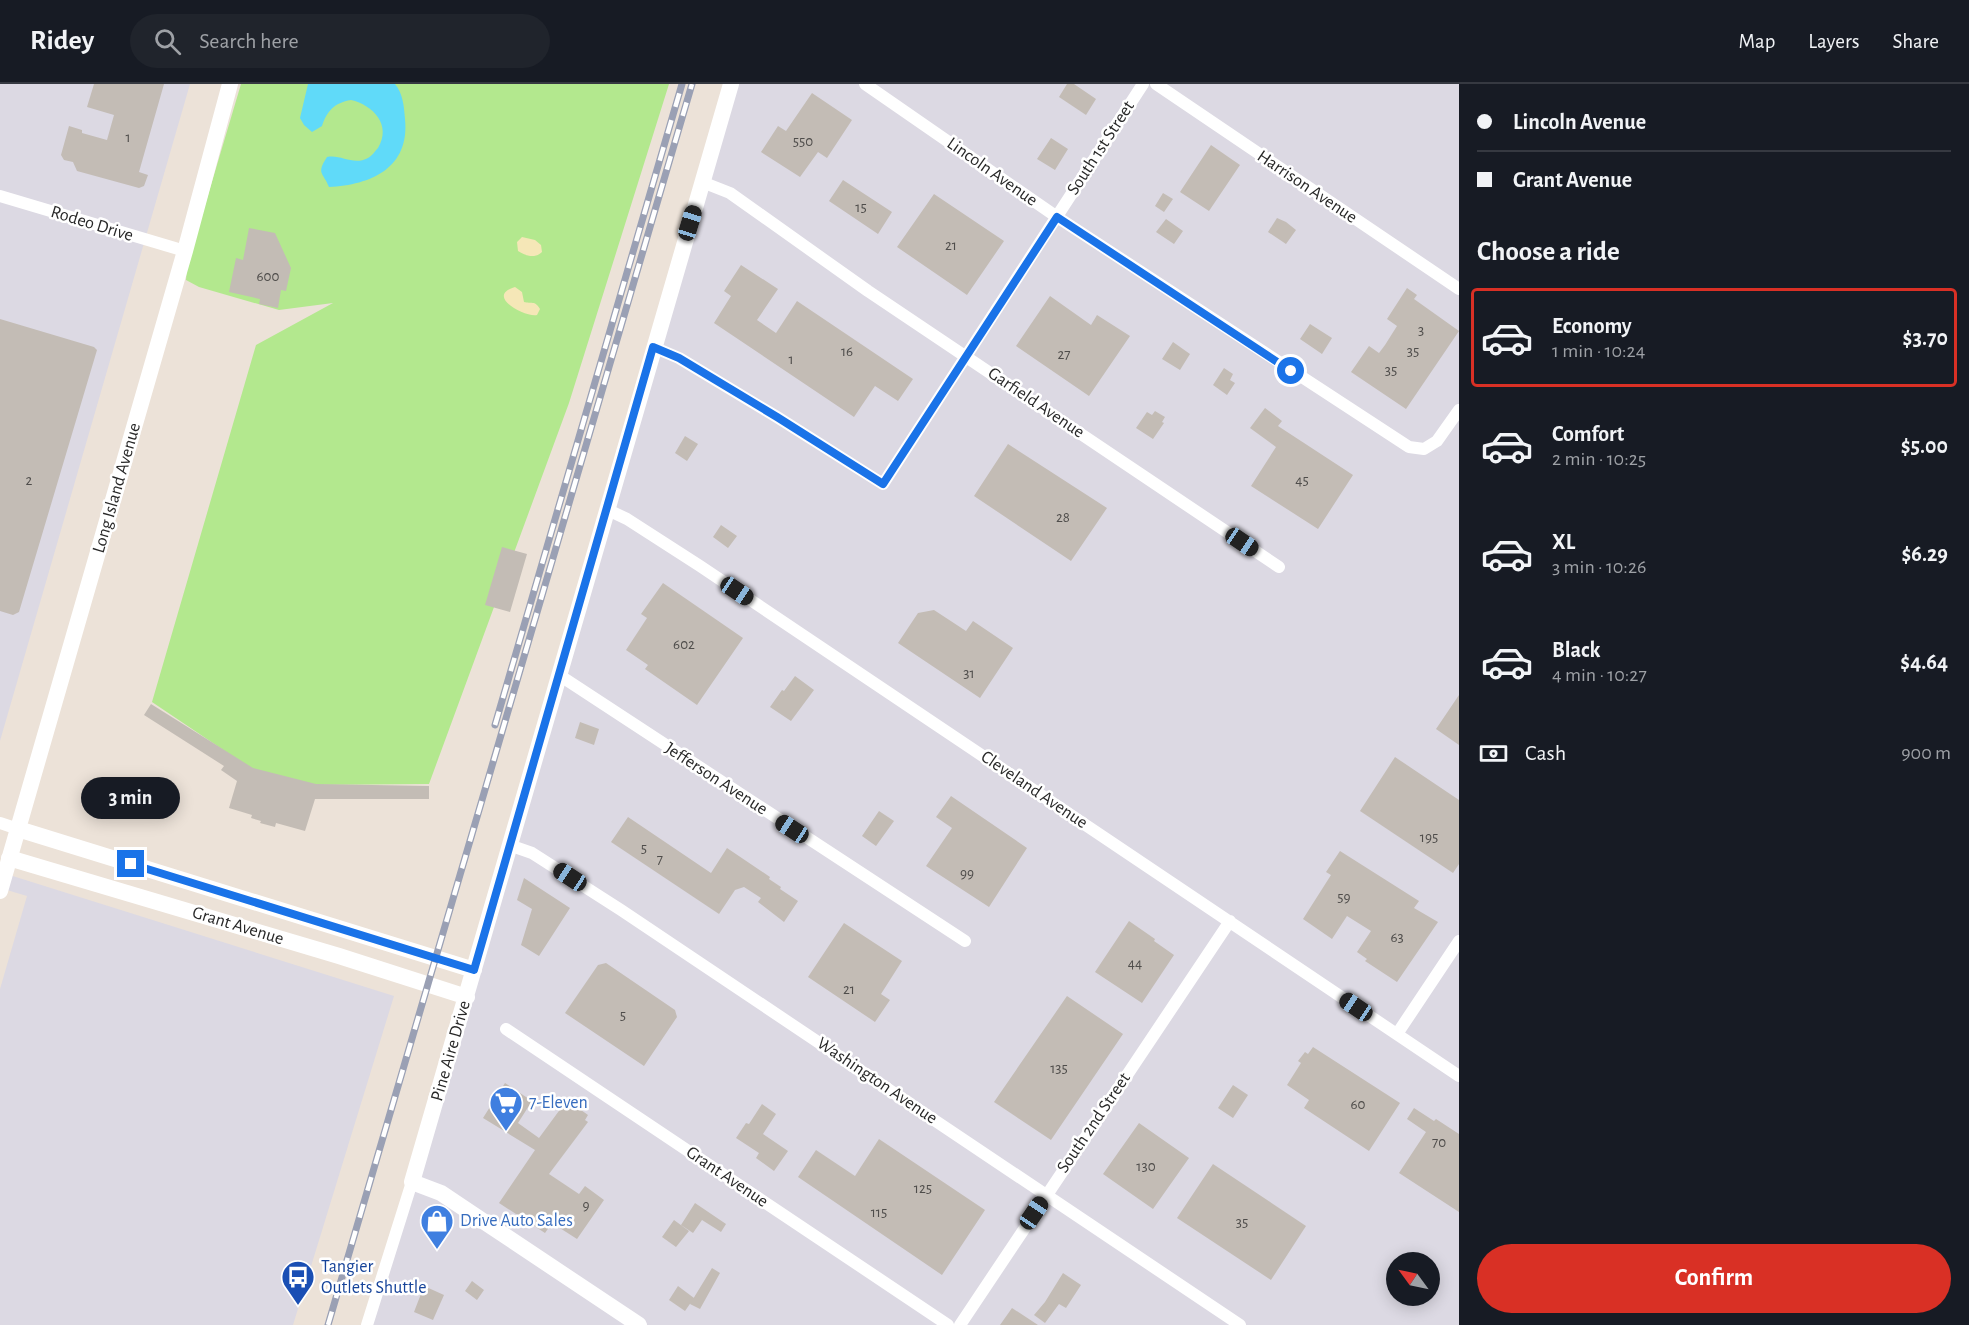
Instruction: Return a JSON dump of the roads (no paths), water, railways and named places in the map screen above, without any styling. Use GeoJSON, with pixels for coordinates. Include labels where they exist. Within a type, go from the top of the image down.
{"type":"FeatureCollection","features":[{"type":"Feature","properties":{"kind":"street","name":"Long Island Avenue"},"geometry":{"type":"LineString","coordinates":[[0,891],[5,857],[18,829],[185,251],[230,84]]}},
{"type":"Feature","properties":{"kind":"street","name":"Pine Aire Drive"},"geometry":{"type":"LineString","coordinates":[[367,1325],[467,997],[730,84]]}},
{"type":"Feature","properties":{"kind":"street","name":"Lincoln Avenue"},"geometry":{"type":"LineString","coordinates":[[865,84],[1057,217],[1409,447],[1424,449],[1437,441],[1459,410]]}},
{"type":"Feature","properties":{"kind":"street","name":"South 1st Street"},"geometry":{"type":"LineString","coordinates":[[653,347],[689,364],[883,484],[1143,84]]}},
{"type":"Feature","properties":{"kind":"street","name":"Harrison Avenue"},"geometry":{"type":"LineString","coordinates":[[1156,84],[1459,290]]}},
{"type":"Feature","properties":{"kind":"street","name":"Garfield Avenue"},"geometry":{"type":"LineString","coordinates":[[702,182],[730,193],[868,291],[1279,567]]}},
{"type":"Feature","properties":{"kind":"street","name":"Rodeo Drive"},"geometry":{"type":"LineString","coordinates":[[0,196],[185,251]]}},
{"type":"Feature","properties":{"kind":"street","name":"Cleveland Avenue"},"geometry":{"type":"LineString","coordinates":[[606,509],[627,519],[700,566],[1459,1076]]}},
{"type":"Feature","properties":{"kind":"street","name":"Jefferson Avenue"},"geometry":{"type":"LineString","coordinates":[[559,675],[965,941]]}},
{"type":"Feature","properties":{"kind":"street"},"geometry":{"type":"LineString","coordinates":[[0,823],[18,829]]}},
{"type":"Feature","properties":{"kind":"street","name":"Grant Avenue"},"geometry":{"type":"LineString","coordinates":[[18,829],[474,970]]}},
{"type":"Feature","properties":{"kind":"street","name":"Washington Avenue"},"geometry":{"type":"LineString","coordinates":[[509,845],[532,853],[621,910],[1240,1325]]}},
{"type":"Feature","properties":{"kind":"street","name":"Grant Avenue"},"geometry":{"type":"LineString","coordinates":[[5,857],[339,956],[467,997]]}},
{"type":"Feature","properties":{"kind":"street","name":"South 2nd Street"},"geometry":{"type":"LineString","coordinates":[[960,1325],[1230,921]]}},
{"type":"Feature","properties":{"kind":"street"},"geometry":{"type":"LineString","coordinates":[[1397,1034],[1459,941]]}},
{"type":"Feature","properties":{"kind":"street","name":"Grant Avenue"},"geometry":{"type":"LineString","coordinates":[[506,1029],[948,1325]]}},
{"type":"Feature","properties":{"kind":"street"},"geometry":{"type":"LineString","coordinates":[[412,1182],[441,1193],[639,1325]]}},
{"type":"Feature","properties":{"kind":"water"},"geometry":{"type":"Polygon","coordinates":[[[308,84],[395,84],[404,105],[405,136],[401,150],[385,171],[373,178],[345,186],[329,187],[321,170],[327,157],[363,160],[378,148],[383,132],[378,117],[373,111],[351,100],[332,108],[322,126],[312,132],[300,118],[308,84]]]}},
{"type":"Feature","properties":{"kind":"railway"},"geometry":{"type":"LineString","coordinates":[[495,725],[682,84]]}},
{"type":"Feature","properties":{"kind":"railway"},"geometry":{"type":"LineString","coordinates":[[328,1325],[692,84]]}},
{"type":"Feature","properties":{"kind":"place","name":"7-Eleven"},"geometry":{"type":"Point","coordinates":[506,1132]}},
{"type":"Feature","properties":{"kind":"place","name":"Drive Auto Sales"},"geometry":{"type":"Point","coordinates":[437,1250]}},
{"type":"Feature","properties":{"kind":"place","name":"Tangier Outlets Shuttle"},"geometry":{"type":"Point","coordinates":[298,1306]}}]}
